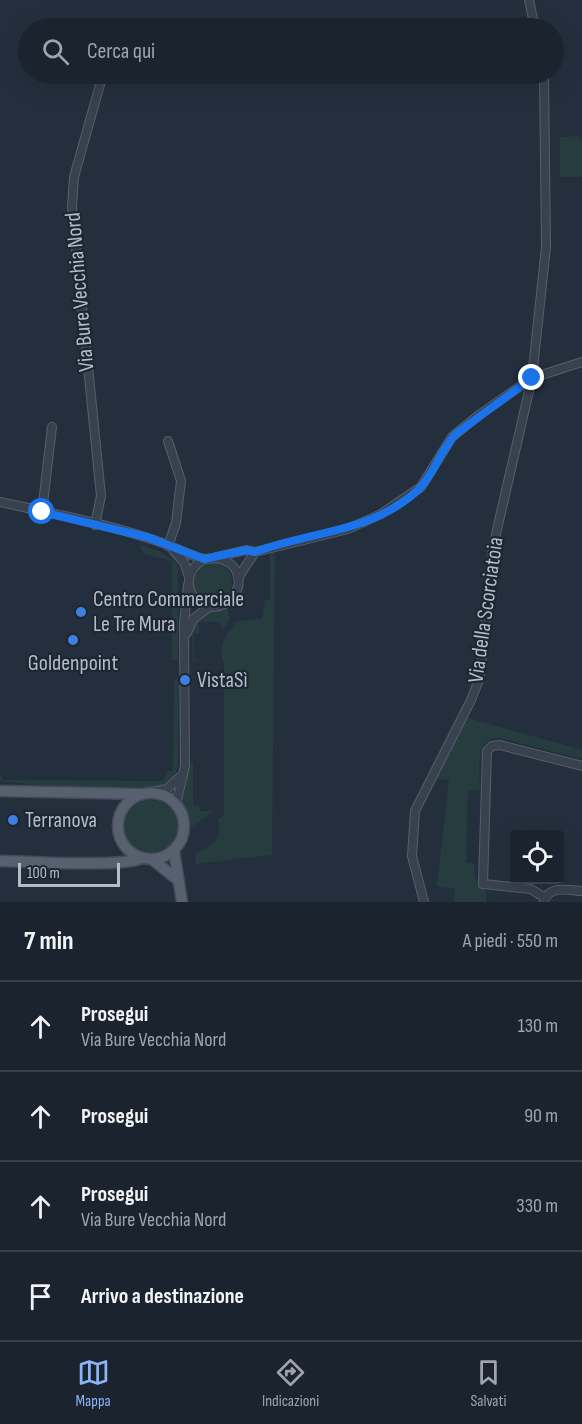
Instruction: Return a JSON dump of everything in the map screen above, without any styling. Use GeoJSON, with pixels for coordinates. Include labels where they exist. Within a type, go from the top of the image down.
{"type":"FeatureCollection","features":[{"type":"Feature","properties":{"kind":"main road"},"geometry":{"type":"LineString","coordinates":[[0,791],[147,793],[167,797],[182,812],[184,828],[182,838],[174,851],[181,899]]}},
{"type":"Feature","properties":{"kind":"main road"},"geometry":{"type":"LineString","coordinates":[[147,793],[124,807],[118,823],[123,845],[179,881]]}},
{"type":"Feature","properties":{"kind":"main road"},"geometry":{"type":"LineString","coordinates":[[0,861],[135,861],[174,851]]}},
{"type":"Feature","properties":{"kind":"street"},"geometry":{"type":"LineString","coordinates":[[529,0],[533,18]]}},
{"type":"Feature","properties":{"kind":"street","name":"Via Bure Vecchia Nord"},"geometry":{"type":"LineString","coordinates":[[95,525],[101,496],[78,282],[72,192],[84,132],[100,84]]}},
{"type":"Feature","properties":{"kind":"street","name":"Via della Scorciatoia"},"geometry":{"type":"LineString","coordinates":[[424,902],[412,856],[415,811],[471,700],[480,677],[494,538],[532,378],[546,241],[544,84]]}},
{"type":"Feature","properties":{"kind":"street"},"geometry":{"type":"LineString","coordinates":[[176,804],[183,772],[185,599],[194,566],[204,559],[246,550],[255,552],[356,526],[410,497],[426,482],[448,443],[457,433],[532,378],[582,362]]}},
{"type":"Feature","properties":{"kind":"street"},"geometry":{"type":"LineString","coordinates":[[42,512],[52,427]]}},
{"type":"Feature","properties":{"kind":"street"},"geometry":{"type":"LineString","coordinates":[[168,441],[181,481],[176,523],[168,546]]}},
{"type":"Feature","properties":{"kind":"street"},"geometry":{"type":"LineString","coordinates":[[0,502],[95,525],[204,559]]}},
{"type":"Feature","properties":{"kind":"street"},"geometry":{"type":"LineString","coordinates":[[168,546],[182,559],[196,601],[209,607],[220,607],[231,601],[237,591],[238,579],[255,552]]}},
{"type":"Feature","properties":{"kind":"street"},"geometry":{"type":"LineString","coordinates":[[216,557],[232,566],[238,579]]}},
{"type":"Feature","properties":{"kind":"street"},"geometry":{"type":"LineString","coordinates":[[186,636],[193,619],[209,607]]}},
{"type":"Feature","properties":{"kind":"street"},"geometry":{"type":"LineString","coordinates":[[582,766],[497,744],[487,751],[482,881],[487,886],[531,888],[545,900],[552,891],[582,891]]}},
{"type":"Feature","properties":{"kind":"street"},"geometry":{"type":"LineString","coordinates":[[147,793],[167,789],[183,772]]}},
{"type":"Feature","properties":{"kind":"green space"},"geometry":{"type":"Polygon","coordinates":[[[579,136],[582,141],[582,177],[560,177],[560,137],[579,136]]]}},
{"type":"Feature","properties":{"kind":"green space"},"geometry":{"type":"Polygon","coordinates":[[[139,544],[161,552],[178,564],[178,660],[172,660],[172,561],[144,554],[139,544]]]}},
{"type":"Feature","properties":{"kind":"green space"},"geometry":{"type":"Polygon","coordinates":[[[275,551],[272,855],[195,864],[196,854],[211,845],[217,837],[218,820],[224,814],[222,646],[236,621],[262,619],[265,600],[270,599],[270,552],[275,551]]]}},
{"type":"Feature","properties":{"kind":"green space"},"geometry":{"type":"Polygon","coordinates":[[[212,562],[226,568],[232,582],[226,596],[212,602],[198,596],[192,582],[198,568],[212,562]]]}},
{"type":"Feature","properties":{"kind":"green space"},"geometry":{"type":"Polygon","coordinates":[[[227,607],[230,620],[222,630],[220,622],[199,622],[199,634],[194,634],[194,659],[199,661],[193,661],[192,639],[197,620],[208,612],[227,607]]]}},
{"type":"Feature","properties":{"kind":"green space"},"geometry":{"type":"Polygon","coordinates":[[[174,679],[179,679],[178,766],[175,774],[167,783],[156,787],[59,787],[0,781],[0,774],[3,780],[163,781],[168,771],[173,771],[174,679]]]}},
{"type":"Feature","properties":{"kind":"green space"},"geometry":{"type":"Polygon","coordinates":[[[464,717],[582,750],[582,759],[499,738],[485,743],[479,766],[480,790],[468,790],[466,862],[474,863],[474,872],[479,886],[486,891],[486,902],[454,902],[455,889],[437,886],[449,780],[433,778],[464,717]]]}},
{"type":"Feature","properties":{"kind":"green space"},"geometry":{"type":"Polygon","coordinates":[[[190,763],[193,763],[193,805],[199,806],[200,811],[213,811],[191,827],[181,800],[182,786],[190,763]]]}},
{"type":"Feature","properties":{"kind":"green space"},"geometry":{"type":"Polygon","coordinates":[[[146,800],[156,800],[166,804],[174,812],[178,827],[174,842],[166,850],[156,854],[146,854],[136,850],[128,842],[124,832],[124,822],[128,812],[136,804],[146,800]]]}},
{"type":"Feature","properties":{"kind":"place","name":"Centro Commerciale Le Tre Mura"},"geometry":{"type":"Point","coordinates":[81,612]}},
{"type":"Feature","properties":{"kind":"place","name":"Goldenpoint"},"geometry":{"type":"Point","coordinates":[73,640]}},
{"type":"Feature","properties":{"kind":"place","name":"VistaSì"},"geometry":{"type":"Point","coordinates":[185,680]}},
{"type":"Feature","properties":{"kind":"place","name":"Terranova"},"geometry":{"type":"Point","coordinates":[13,820]}},
{"type":"Feature","properties":{"kind":"route"},"geometry":{"type":"LineString","coordinates":[[42,512],[147,537],[204,559],[246,550],[255,552],[263,548],[348,529],[410,497],[426,482],[448,443],[462,428],[532,378]]}}]}
